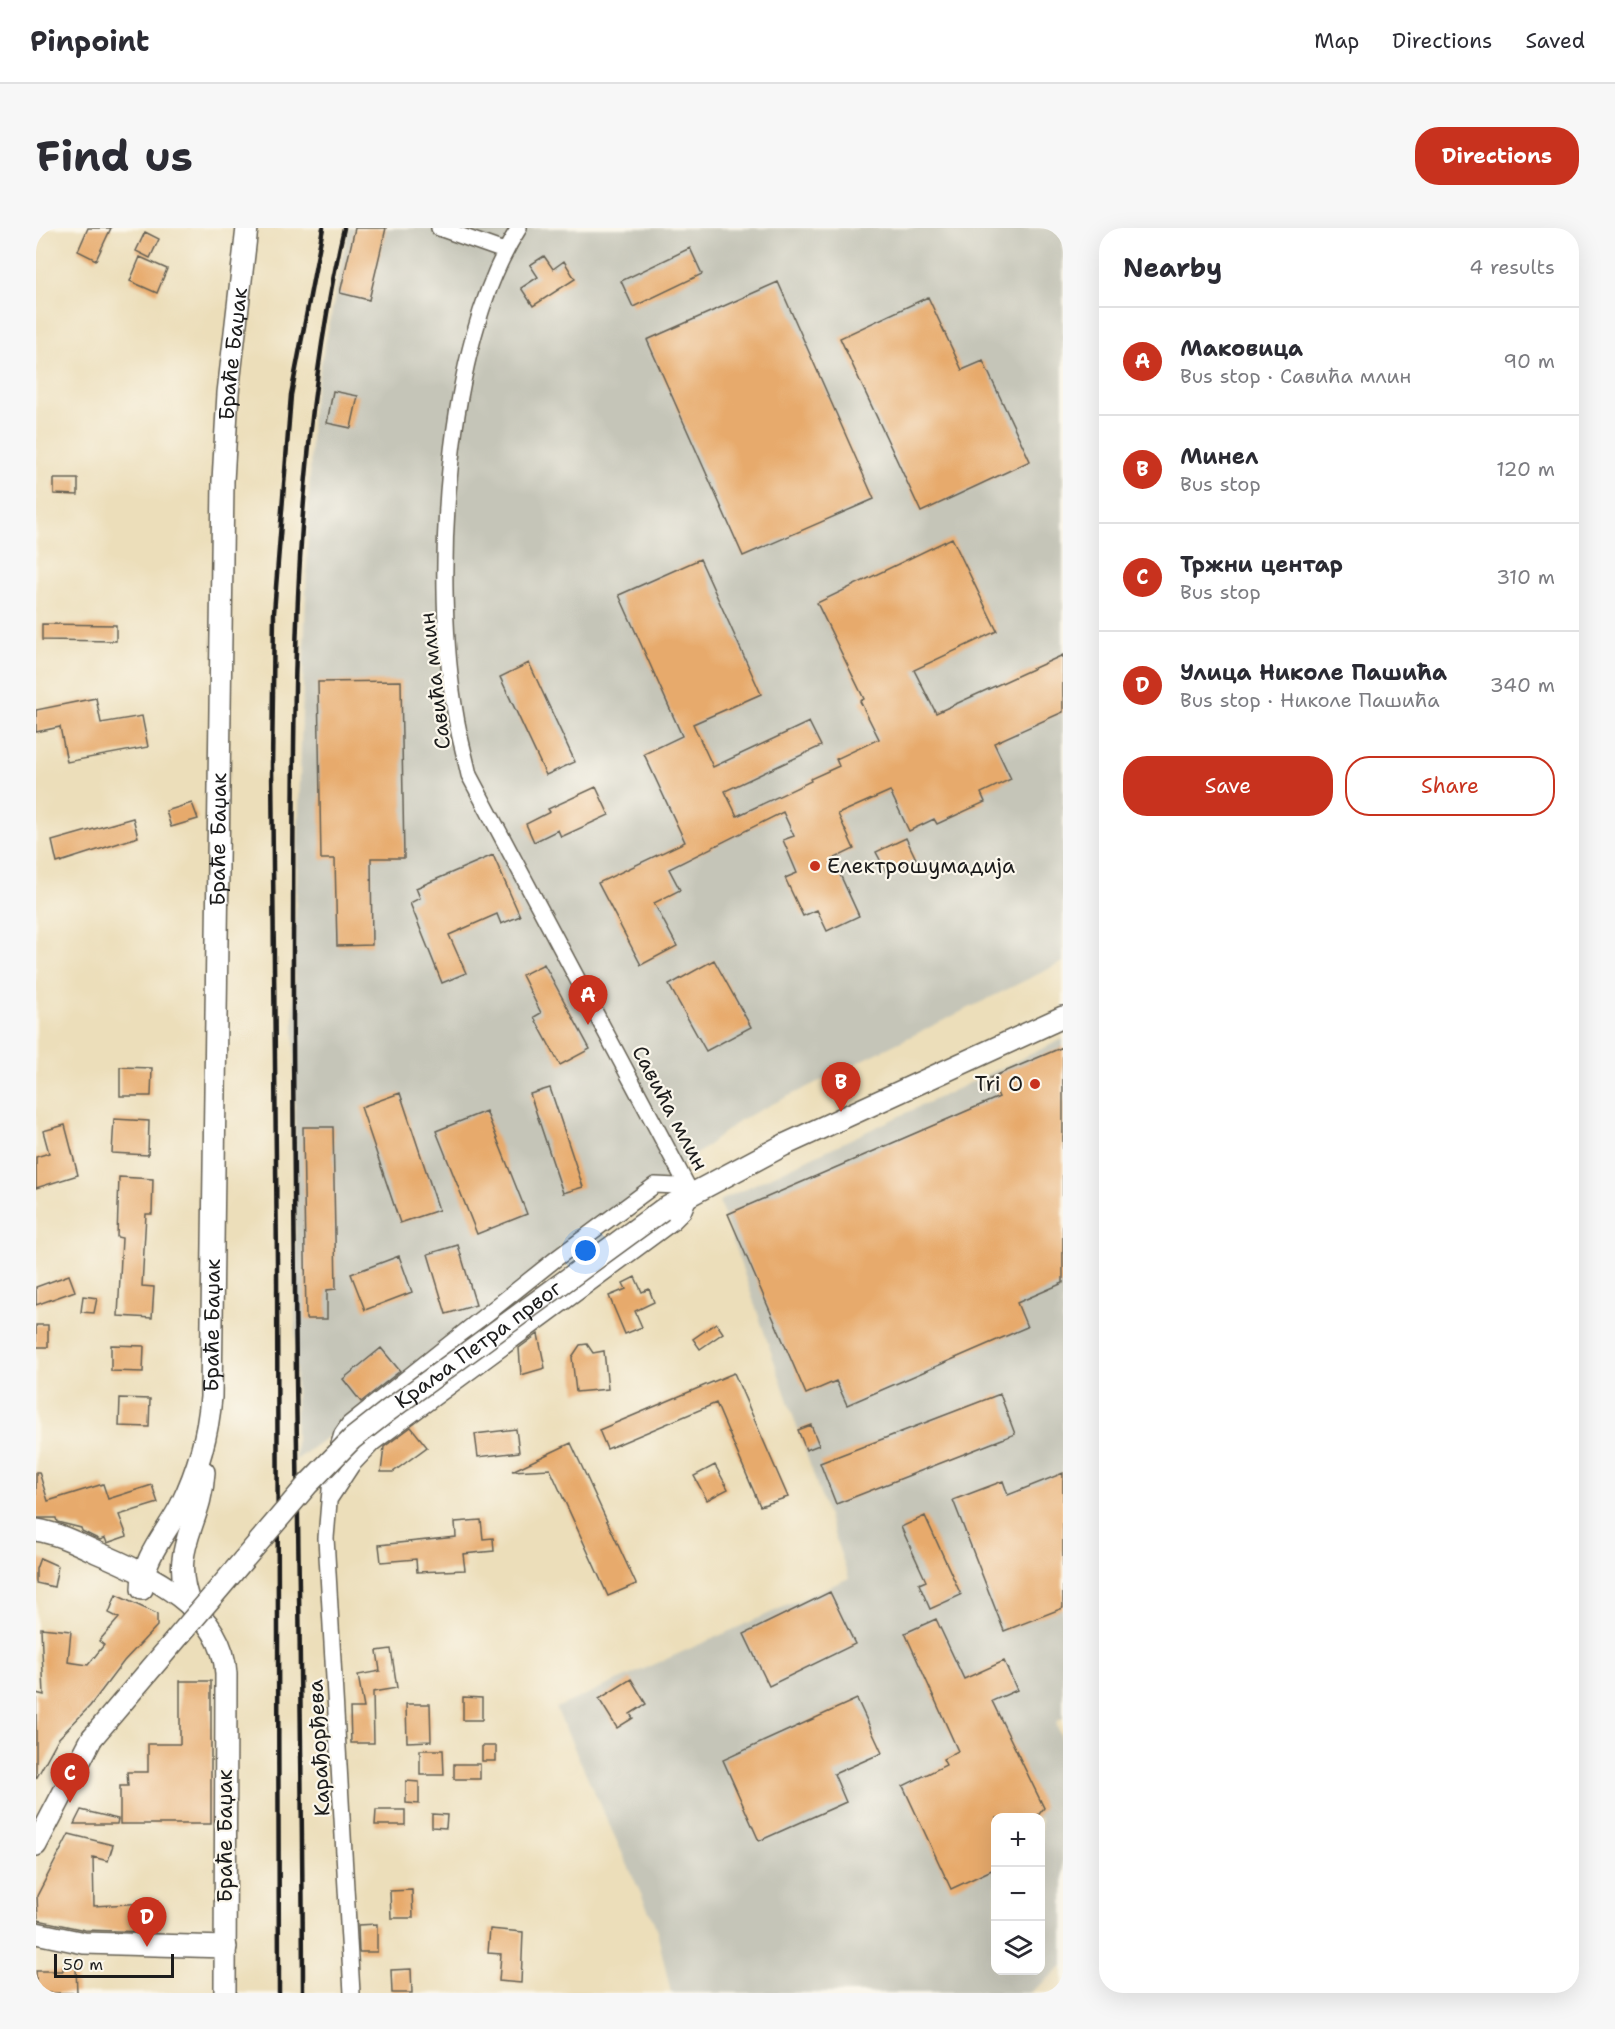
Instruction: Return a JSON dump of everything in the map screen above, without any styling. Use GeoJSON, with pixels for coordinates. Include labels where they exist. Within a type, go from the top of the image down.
{"type":"FeatureCollection","features":[{"type":"Feature","properties":{"kind":"main road","name":"Браће Баџак"},"geometry":{"type":"LineString","coordinates":[[225,1993],[224,1679],[226,1668],[221,1648],[211,1630],[191,1607],[181,1576],[184,1549],[203,1483],[202,1454],[211,1397],[224,469],[228,393],[247,228]]}},
{"type":"Feature","properties":{"kind":"main road","name":"Краља Петра првог"},"geometry":{"type":"LineString","coordinates":[[36,1845],[92,1738],[308,1484],[352,1439],[474,1346],[662,1210],[784,1145],[1063,1017]]}},
{"type":"Feature","properties":{"kind":"main road","name":"Браће Баџак"},"geometry":{"type":"LineString","coordinates":[[148,1581],[160,1542],[183,1502],[202,1454]]}},
{"type":"Feature","properties":{"kind":"main road"},"geometry":{"type":"LineString","coordinates":[[36,1530],[60,1536],[110,1557],[191,1607]]}},
{"type":"Feature","properties":{"kind":"main road"},"geometry":{"type":"LineString","coordinates":[[36,1538],[148,1581],[189,1626],[224,1679]]}},
{"type":"Feature","properties":{"kind":"main road"},"geometry":{"type":"LineString","coordinates":[[110,1557],[136,1553],[160,1542]]}},
{"type":"Feature","properties":{"kind":"main road"},"geometry":{"type":"LineString","coordinates":[[148,1581],[184,1549]]}},
{"type":"Feature","properties":{"kind":"main road"},"geometry":{"type":"LineString","coordinates":[[36,1933],[84,1943],[226,1947]]}},
{"type":"Feature","properties":{"kind":"street"},"geometry":{"type":"LineString","coordinates":[[439,228],[504,251]]}},
{"type":"Feature","properties":{"kind":"street","name":"Савића млин"},"geometry":{"type":"LineString","coordinates":[[519,228],[504,251],[479,317],[464,369],[452,461],[445,574],[448,641],[456,717],[469,775],[691,1193]]}},
{"type":"Feature","properties":{"kind":"street","name":"Карађорђева"},"geometry":{"type":"LineString","coordinates":[[352,1993],[327,1538],[332,1467],[342,1434],[373,1403],[557,1258],[655,1185],[676,1186],[691,1193]]}},
{"type":"Feature","properties":{"kind":"street"},"geometry":{"type":"LineString","coordinates":[[328,1502],[352,1465],[373,1443],[673,1222],[683,1212],[691,1193]]}},
{"type":"Feature","properties":{"kind":"shaded area"},"geometry":{"type":"Polygon","coordinates":[[[349,228],[1063,228],[1063,962],[740,1120],[503,1307],[296,1460],[294,961],[312,408],[349,228]]]}},
{"type":"Feature","properties":{"kind":"shaded area"},"geometry":{"type":"Polygon","coordinates":[[[1063,1039],[1063,1718],[1056,1722],[1063,1743],[1063,1966],[1030,1993],[671,1993],[656,1927],[556,1708],[849,1578],[719,1201],[1063,1039]]]}},
{"type":"Feature","properties":{"kind":"building"},"geometry":{"type":"Polygon","coordinates":[[[88,228],[111,228],[96,260],[78,251],[88,228]]]}},
{"type":"Feature","properties":{"kind":"building"},"geometry":{"type":"Polygon","coordinates":[[[355,228],[386,228],[369,300],[340,293],[355,228]]]}},
{"type":"Feature","properties":{"kind":"building"},"geometry":{"type":"Polygon","coordinates":[[[145,232],[159,239],[150,258],[136,251],[145,232]]]}},
{"type":"Feature","properties":{"kind":"building"},"geometry":{"type":"Polygon","coordinates":[[[690,248],[702,274],[633,307],[621,281],[690,248]]]}},
{"type":"Feature","properties":{"kind":"building"},"geometry":{"type":"Polygon","coordinates":[[[544,256],[553,269],[564,261],[575,279],[533,306],[521,288],[538,277],[530,265],[544,256]]]}},
{"type":"Feature","properties":{"kind":"building"},"geometry":{"type":"Polygon","coordinates":[[[140,257],[167,269],[157,293],[130,281],[140,257]]]}},
{"type":"Feature","properties":{"kind":"building"},"geometry":{"type":"Polygon","coordinates":[[[778,282],[874,499],[743,556],[647,340],[778,282]]]}},
{"type":"Feature","properties":{"kind":"building"},"geometry":{"type":"Polygon","coordinates":[[[928,297],[962,370],[983,361],[1030,461],[921,512],[840,338],[928,297]]]}},
{"type":"Feature","properties":{"kind":"building"},"geometry":{"type":"Polygon","coordinates":[[[333,391],[358,396],[351,428],[327,423],[333,391]]]}},
{"type":"Feature","properties":{"kind":"building"},"geometry":{"type":"Polygon","coordinates":[[[54,479],[78,479],[78,495],[54,494],[54,479]]]}},
{"type":"Feature","properties":{"kind":"building"},"geometry":{"type":"Polygon","coordinates":[[[952,538],[997,631],[914,670],[936,713],[1063,655],[1063,712],[994,743],[1011,779],[981,793],[985,802],[937,824],[934,819],[909,831],[890,791],[838,814],[854,849],[833,859],[859,916],[827,931],[817,910],[803,916],[785,878],[797,873],[783,840],[794,836],[783,812],[669,869],[680,890],[654,903],[677,946],[641,965],[598,883],[685,842],[644,754],[682,736],[619,595],[700,559],[761,694],[693,724],[713,767],[809,722],[821,746],[725,791],[737,816],[839,766],[836,759],[879,739],[860,701],[864,699],[817,603],[952,538]]]}},
{"type":"Feature","properties":{"kind":"building"},"geometry":{"type":"Polygon","coordinates":[[[42,624],[116,625],[116,641],[42,640],[42,624]]]}},
{"type":"Feature","properties":{"kind":"building"},"geometry":{"type":"Polygon","coordinates":[[[529,663],[575,762],[546,775],[500,677],[529,663]]]}},
{"type":"Feature","properties":{"kind":"building"},"geometry":{"type":"Polygon","coordinates":[[[401,681],[404,858],[371,858],[372,945],[337,946],[335,859],[321,859],[318,682],[401,681]]]}},
{"type":"Feature","properties":{"kind":"building"},"geometry":{"type":"Polygon","coordinates":[[[96,698],[101,723],[142,716],[148,747],[67,762],[60,727],[36,732],[36,710],[96,698]]]}},
{"type":"Feature","properties":{"kind":"building"},"geometry":{"type":"Polygon","coordinates":[[[596,787],[609,815],[561,837],[558,830],[534,842],[526,824],[550,812],[548,809],[596,787]]]}},
{"type":"Feature","properties":{"kind":"building"},"geometry":{"type":"Polygon","coordinates":[[[192,803],[198,819],[171,827],[166,811],[192,803]]]}},
{"type":"Feature","properties":{"kind":"building"},"geometry":{"type":"Polygon","coordinates":[[[133,818],[138,837],[57,863],[52,841],[133,818]]]}},
{"type":"Feature","properties":{"kind":"building"},"geometry":{"type":"Polygon","coordinates":[[[906,838],[916,859],[887,873],[876,852],[906,838]]]}},
{"type":"Feature","properties":{"kind":"building"},"geometry":{"type":"Polygon","coordinates":[[[493,855],[520,916],[501,924],[497,914],[449,935],[466,973],[442,983],[410,903],[420,898],[416,888],[493,855]]]}},
{"type":"Feature","properties":{"kind":"building"},"geometry":{"type":"Polygon","coordinates":[[[714,960],[751,1027],[706,1051],[669,985],[714,960]]]}},
{"type":"Feature","properties":{"kind":"building"},"geometry":{"type":"Polygon","coordinates":[[[544,964],[590,1049],[560,1065],[534,1017],[541,1013],[522,975],[544,964]]]}},
{"type":"Feature","properties":{"kind":"building"},"geometry":{"type":"Polygon","coordinates":[[[1063,1047],[1063,1283],[1017,1303],[1027,1327],[847,1405],[836,1381],[806,1394],[728,1214],[999,1097],[990,1078],[1063,1047]]]}},
{"type":"Feature","properties":{"kind":"building"},"geometry":{"type":"Polygon","coordinates":[[[120,1067],[152,1068],[151,1096],[120,1096],[120,1067]]]}},
{"type":"Feature","properties":{"kind":"building"},"geometry":{"type":"Polygon","coordinates":[[[550,1088],[583,1187],[563,1193],[530,1094],[550,1088]]]}},
{"type":"Feature","properties":{"kind":"building"},"geometry":{"type":"Polygon","coordinates":[[[400,1093],[439,1210],[400,1223],[361,1107],[400,1093]]]}},
{"type":"Feature","properties":{"kind":"building"},"geometry":{"type":"Polygon","coordinates":[[[486,1111],[527,1214],[477,1234],[436,1131],[486,1111]]]}},
{"type":"Feature","properties":{"kind":"building"},"geometry":{"type":"Polygon","coordinates":[[[114,1119],[149,1121],[148,1155],[112,1153],[114,1119]]]}},
{"type":"Feature","properties":{"kind":"building"},"geometry":{"type":"Polygon","coordinates":[[[65,1125],[78,1175],[36,1188],[36,1157],[49,1153],[43,1131],[65,1125]]]}},
{"type":"Feature","properties":{"kind":"building"},"geometry":{"type":"Polygon","coordinates":[[[303,1127],[333,1127],[336,1289],[327,1290],[327,1319],[306,1319],[303,1127]]]}},
{"type":"Feature","properties":{"kind":"building"},"geometry":{"type":"Polygon","coordinates":[[[119,1177],[153,1179],[152,1214],[146,1214],[142,1286],[154,1287],[152,1318],[118,1316],[122,1238],[117,1237],[119,1177]]]}},
{"type":"Feature","properties":{"kind":"building"},"geometry":{"type":"Polygon","coordinates":[[[458,1245],[476,1305],[446,1314],[428,1254],[458,1245]]]}},
{"type":"Feature","properties":{"kind":"building"},"geometry":{"type":"Polygon","coordinates":[[[399,1256],[412,1292],[365,1310],[351,1274],[399,1256]]]}},
{"type":"Feature","properties":{"kind":"building"},"geometry":{"type":"Polygon","coordinates":[[[69,1275],[75,1291],[36,1305],[36,1287],[69,1275]]]}},
{"type":"Feature","properties":{"kind":"building"},"geometry":{"type":"Polygon","coordinates":[[[635,1277],[642,1292],[649,1289],[654,1302],[635,1311],[642,1327],[625,1334],[609,1296],[626,1289],[623,1283],[635,1277]]]}},
{"type":"Feature","properties":{"kind":"building"},"geometry":{"type":"Polygon","coordinates":[[[83,1296],[97,1298],[94,1313],[81,1312],[83,1296]]]}},
{"type":"Feature","properties":{"kind":"building"},"geometry":{"type":"Polygon","coordinates":[[[716,1323],[723,1333],[700,1349],[693,1339],[716,1323]]]}},
{"type":"Feature","properties":{"kind":"building"},"geometry":{"type":"Polygon","coordinates":[[[36,1325],[48,1325],[48,1347],[36,1347],[36,1325]]]}},
{"type":"Feature","properties":{"kind":"building"},"geometry":{"type":"Polygon","coordinates":[[[538,1334],[545,1368],[521,1375],[519,1348],[538,1334]]]}},
{"type":"Feature","properties":{"kind":"building"},"geometry":{"type":"Polygon","coordinates":[[[587,1344],[593,1353],[604,1351],[608,1389],[576,1392],[572,1357],[580,1345],[587,1344]]]}},
{"type":"Feature","properties":{"kind":"building"},"geometry":{"type":"Polygon","coordinates":[[[111,1345],[144,1346],[143,1372],[111,1371],[111,1345]]]}},
{"type":"Feature","properties":{"kind":"building"},"geometry":{"type":"Polygon","coordinates":[[[381,1348],[400,1371],[361,1402],[343,1379],[381,1348]]]}},
{"type":"Feature","properties":{"kind":"building"},"geometry":{"type":"Polygon","coordinates":[[[734,1373],[788,1497],[760,1506],[716,1403],[607,1449],[599,1430],[734,1373]]]}},
{"type":"Feature","properties":{"kind":"building"},"geometry":{"type":"Polygon","coordinates":[[[1000,1394],[1015,1434],[836,1504],[820,1463],[1000,1394]]]}},
{"type":"Feature","properties":{"kind":"building"},"geometry":{"type":"Polygon","coordinates":[[[120,1398],[150,1399],[149,1427],[119,1426],[120,1398]]]}},
{"type":"Feature","properties":{"kind":"building"},"geometry":{"type":"Polygon","coordinates":[[[811,1425],[819,1445],[806,1450],[798,1430],[811,1425]]]}},
{"type":"Feature","properties":{"kind":"building"},"geometry":{"type":"Polygon","coordinates":[[[411,1427],[427,1447],[393,1472],[381,1472],[384,1447],[411,1427]]]}},
{"type":"Feature","properties":{"kind":"building"},"geometry":{"type":"Polygon","coordinates":[[[516,1429],[519,1452],[478,1457],[475,1434],[516,1429]]]}},
{"type":"Feature","properties":{"kind":"building"},"geometry":{"type":"Polygon","coordinates":[[[571,1443],[636,1584],[608,1596],[550,1469],[512,1471],[571,1443]]]}},
{"type":"Feature","properties":{"kind":"building"},"geometry":{"type":"Polygon","coordinates":[[[715,1465],[728,1489],[707,1500],[694,1476],[715,1465]]]}},
{"type":"Feature","properties":{"kind":"building"},"geometry":{"type":"Polygon","coordinates":[[[36,1472],[39,1472],[48,1501],[103,1484],[108,1499],[152,1485],[158,1503],[119,1515],[127,1536],[107,1543],[105,1538],[100,1540],[82,1531],[81,1528],[57,1522],[56,1518],[36,1518],[36,1472]]]}},
{"type":"Feature","properties":{"kind":"building"},"geometry":{"type":"Polygon","coordinates":[[[1063,1473],[1063,1608],[1004,1631],[953,1500],[1003,1481],[1008,1495],[1063,1473]]]}},
{"type":"Feature","properties":{"kind":"building"},"geometry":{"type":"Polygon","coordinates":[[[925,1516],[961,1595],[930,1609],[919,1584],[926,1581],[901,1527],[925,1516]]]}},
{"type":"Feature","properties":{"kind":"building"},"geometry":{"type":"Polygon","coordinates":[[[481,1520],[483,1539],[493,1538],[494,1551],[463,1554],[465,1570],[417,1572],[416,1559],[381,1562],[379,1545],[456,1537],[455,1522],[481,1520]]]}},
{"type":"Feature","properties":{"kind":"building"},"geometry":{"type":"Polygon","coordinates":[[[40,1558],[58,1566],[54,1587],[36,1583],[36,1569],[40,1558]]]}},
{"type":"Feature","properties":{"kind":"building"},"geometry":{"type":"Polygon","coordinates":[[[830,1592],[855,1644],[769,1686],[744,1634],[830,1592]]]}},
{"type":"Feature","properties":{"kind":"building"},"geometry":{"type":"Polygon","coordinates":[[[116,1595],[157,1614],[157,1626],[124,1661],[90,1706],[58,1739],[36,1779],[36,1693],[44,1695],[41,1628],[71,1631],[68,1662],[88,1665],[104,1645],[99,1641],[119,1618],[109,1613],[116,1595]]]}},
{"type":"Feature","properties":{"kind":"building"},"geometry":{"type":"Polygon","coordinates":[[[936,1619],[964,1679],[1004,1661],[1017,1690],[992,1701],[1044,1808],[1040,1813],[991,1813],[991,1870],[951,1889],[903,1786],[946,1765],[943,1759],[958,1751],[905,1633],[936,1619]]]}},
{"type":"Feature","properties":{"kind":"building"},"geometry":{"type":"Polygon","coordinates":[[[391,1649],[397,1688],[373,1692],[374,1743],[351,1743],[350,1708],[364,1708],[358,1675],[380,1671],[377,1651],[391,1649]]]}},
{"type":"Feature","properties":{"kind":"building"},"geometry":{"type":"Polygon","coordinates":[[[631,1679],[646,1704],[630,1714],[633,1718],[617,1728],[599,1699],[631,1679]]]}},
{"type":"Feature","properties":{"kind":"building"},"geometry":{"type":"Polygon","coordinates":[[[180,1681],[211,1681],[211,1824],[120,1824],[120,1786],[128,1786],[127,1772],[148,1772],[148,1744],[180,1744],[180,1681]]]}},
{"type":"Feature","properties":{"kind":"building"},"geometry":{"type":"Polygon","coordinates":[[[463,1697],[482,1698],[482,1720],[463,1720],[463,1697]]]}},
{"type":"Feature","properties":{"kind":"building"},"geometry":{"type":"Polygon","coordinates":[[[857,1699],[882,1753],[834,1774],[846,1802],[759,1841],[723,1760],[857,1699]]]}},
{"type":"Feature","properties":{"kind":"building"},"geometry":{"type":"Polygon","coordinates":[[[406,1704],[430,1704],[431,1741],[407,1742],[406,1704]]]}},
{"type":"Feature","properties":{"kind":"building"},"geometry":{"type":"Polygon","coordinates":[[[482,1746],[496,1746],[496,1761],[482,1761],[482,1746]]]}},
{"type":"Feature","properties":{"kind":"building"},"geometry":{"type":"Polygon","coordinates":[[[420,1750],[443,1750],[444,1775],[420,1775],[420,1750]]]}},
{"type":"Feature","properties":{"kind":"building"},"geometry":{"type":"Polygon","coordinates":[[[454,1764],[480,1764],[480,1779],[454,1779],[454,1764]]]}},
{"type":"Feature","properties":{"kind":"building"},"geometry":{"type":"Polygon","coordinates":[[[406,1781],[419,1782],[419,1804],[406,1803],[406,1781]]]}},
{"type":"Feature","properties":{"kind":"building"},"geometry":{"type":"Polygon","coordinates":[[[81,1810],[118,1819],[117,1824],[74,1824],[81,1810]]]}},
{"type":"Feature","properties":{"kind":"building"},"geometry":{"type":"Polygon","coordinates":[[[376,1810],[405,1810],[405,1825],[375,1825],[376,1810]]]}},
{"type":"Feature","properties":{"kind":"building"},"geometry":{"type":"Polygon","coordinates":[[[432,1814],[447,1815],[446,1828],[432,1827],[432,1814]]]}},
{"type":"Feature","properties":{"kind":"building"},"geometry":{"type":"Polygon","coordinates":[[[69,1834],[113,1845],[108,1861],[93,1857],[94,1906],[147,1903],[147,1932],[85,1930],[38,1920],[37,1896],[69,1834]]]}},
{"type":"Feature","properties":{"kind":"building"},"geometry":{"type":"Polygon","coordinates":[[[412,1890],[413,1918],[391,1918],[390,1891],[412,1890]]]}},
{"type":"Feature","properties":{"kind":"building"},"geometry":{"type":"Polygon","coordinates":[[[377,1924],[377,1952],[359,1952],[358,1925],[377,1924]]]}},
{"type":"Feature","properties":{"kind":"building"},"geometry":{"type":"Polygon","coordinates":[[[490,1929],[523,1932],[521,1983],[499,1981],[501,1954],[488,1953],[490,1929]]]}},
{"type":"Feature","properties":{"kind":"building"},"geometry":{"type":"Polygon","coordinates":[[[76,1967],[77,1993],[36,1993],[36,1971],[63,1971],[63,1968],[76,1967]]]}},
{"type":"Feature","properties":{"kind":"building"},"geometry":{"type":"Polygon","coordinates":[[[411,1969],[412,1993],[392,1993],[391,1970],[411,1969]]]}},
{"type":"Feature","properties":{"kind":"railway"},"geometry":{"type":"LineString","coordinates":[[279,1993],[277,1262],[272,766],[274,613],[291,395],[323,228]]}},
{"type":"Feature","properties":{"kind":"railway"},"geometry":{"type":"LineString","coordinates":[[303,1993],[293,1075],[295,674],[304,495],[313,405],[326,316],[344,228]]}},
{"type":"Feature","properties":{"kind":"place","name":"Електрошумадија"},"geometry":{"type":"Point","coordinates":[815,866]}},
{"type":"Feature","properties":{"kind":"place","name":"Маковица"},"geometry":{"type":"Point","coordinates":[588,1025]}},
{"type":"Feature","properties":{"kind":"place","name":"Tri O"},"geometry":{"type":"Point","coordinates":[1035,1084]}},
{"type":"Feature","properties":{"kind":"place","name":"Минел"},"geometry":{"type":"Point","coordinates":[841,1112]}},
{"type":"Feature","properties":{"kind":"place","name":"Тржни центар"},"geometry":{"type":"Point","coordinates":[70,1803]}},
{"type":"Feature","properties":{"kind":"place","name":"Улица Николе Пашића"},"geometry":{"type":"Point","coordinates":[147,1947]}}]}
